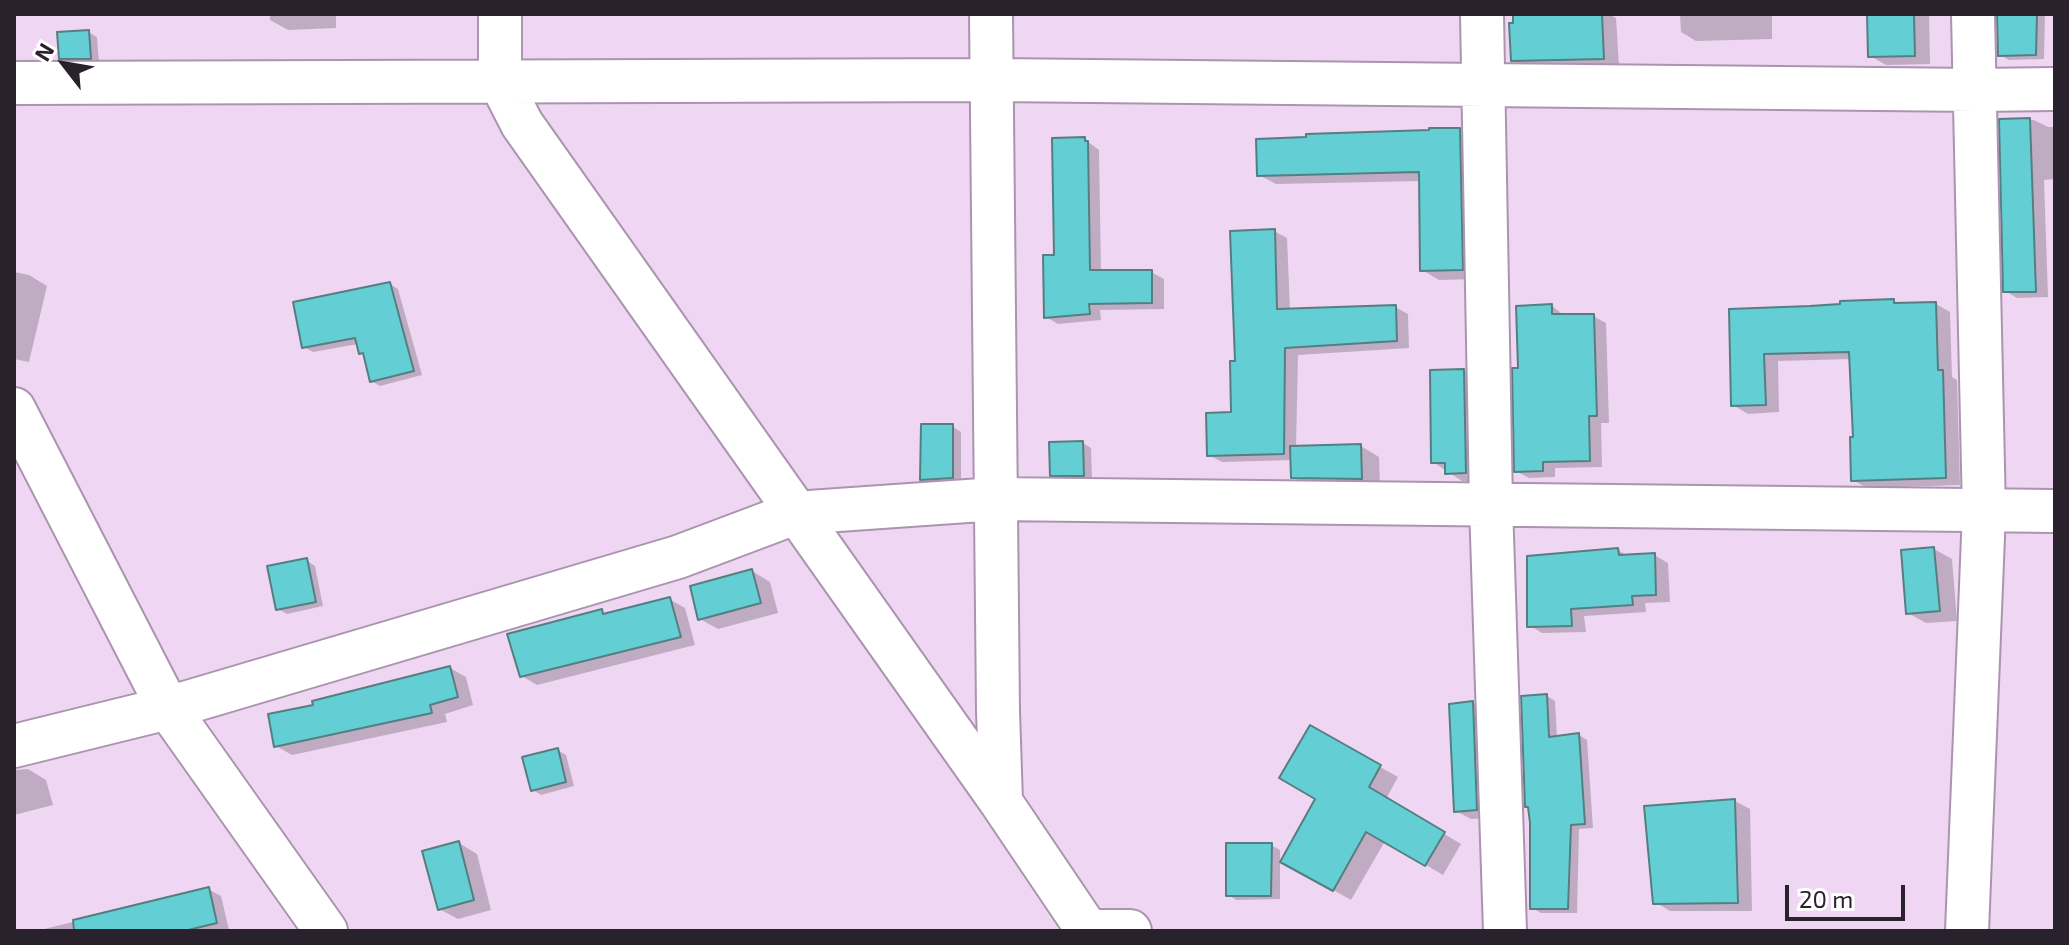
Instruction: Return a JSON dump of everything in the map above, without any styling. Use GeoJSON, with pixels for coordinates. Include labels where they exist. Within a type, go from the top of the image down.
{"type":"FeatureCollection","features":[{"type":"Feature","properties":{"kind":"street"},"geometry":{"type":"LineString","coordinates":[[500,14],[500,81],[522,124],[1001,802],[1087,931],[1130,931]]}},
{"type":"Feature","properties":{"kind":"street"},"geometry":{"type":"LineString","coordinates":[[991,14],[1001,802]]}},
{"type":"Feature","properties":{"kind":"street"},"geometry":{"type":"LineString","coordinates":[[1482,14],[1491,505],[1505,931]]}},
{"type":"Feature","properties":{"kind":"street"},"geometry":{"type":"LineString","coordinates":[[1967,931],[1984,512],[1973,14]]}},
{"type":"Feature","properties":{"kind":"street"},"geometry":{"type":"LineString","coordinates":[[14,83],[993,80],[2055,89]]}},
{"type":"Feature","properties":{"kind":"street"},"geometry":{"type":"LineString","coordinates":[[14,409],[168,708],[326,931]]}},
{"type":"Feature","properties":{"kind":"street"},"geometry":{"type":"LineString","coordinates":[[14,746],[168,708],[678,557],[795,513],[996,499],[2055,511]]}},
{"type":"Feature","properties":{"kind":"building"},"geometry":{"type":"Polygon","coordinates":[[[1513,14],[1602,14],[1604,59],[1511,61],[1509,23],[1513,23],[1513,14]]]}},
{"type":"Feature","properties":{"kind":"building"},"geometry":{"type":"Polygon","coordinates":[[[1867,14],[1914,14],[1915,56],[1868,57],[1867,14]]]}},
{"type":"Feature","properties":{"kind":"building"},"geometry":{"type":"Polygon","coordinates":[[[1997,14],[2037,14],[2036,55],[1998,56],[1997,14]]]}},
{"type":"Feature","properties":{"kind":"building"},"geometry":{"type":"Polygon","coordinates":[[[89,30],[91,59],[59,59],[57,32],[89,30]]]}},
{"type":"Feature","properties":{"kind":"building"},"geometry":{"type":"Polygon","coordinates":[[[2030,118],[2036,292],[2003,292],[1999,119],[2030,118]]]}},
{"type":"Feature","properties":{"kind":"building"},"geometry":{"type":"Polygon","coordinates":[[[1460,128],[1463,270],[1420,271],[1419,172],[1257,176],[1256,139],[1460,128]]]}},
{"type":"Feature","properties":{"kind":"building"},"geometry":{"type":"Polygon","coordinates":[[[1085,137],[1088,141],[1090,270],[1152,270],[1152,303],[1089,304],[1090,314],[1044,318],[1043,255],[1054,255],[1052,138],[1085,137]]]}},
{"type":"Feature","properties":{"kind":"building"},"geometry":{"type":"Polygon","coordinates":[[[1275,229],[1277,309],[1396,305],[1397,341],[1285,348],[1284,454],[1207,456],[1206,413],[1231,412],[1230,361],[1235,361],[1230,231],[1275,229]]]}},
{"type":"Feature","properties":{"kind":"building"},"geometry":{"type":"Polygon","coordinates":[[[390,282],[414,371],[370,382],[363,353],[359,354],[355,338],[302,348],[293,302],[390,282]]]}},
{"type":"Feature","properties":{"kind":"building"},"geometry":{"type":"Polygon","coordinates":[[[1894,299],[1894,303],[1936,302],[1938,370],[1943,370],[1946,478],[1851,481],[1850,437],[1853,437],[1849,352],[1764,354],[1766,405],[1731,406],[1729,309],[1894,299]]]}},
{"type":"Feature","properties":{"kind":"building"},"geometry":{"type":"Polygon","coordinates":[[[1552,304],[1552,314],[1594,314],[1597,416],[1589,416],[1590,461],[1543,462],[1543,471],[1514,472],[1512,368],[1518,368],[1516,306],[1552,304]]]}},
{"type":"Feature","properties":{"kind":"building"},"geometry":{"type":"Polygon","coordinates":[[[1464,369],[1466,473],[1445,474],[1445,463],[1431,463],[1430,370],[1464,369]]]}},
{"type":"Feature","properties":{"kind":"building"},"geometry":{"type":"Polygon","coordinates":[[[921,424],[953,424],[953,478],[920,480],[921,424]]]}},
{"type":"Feature","properties":{"kind":"building"},"geometry":{"type":"Polygon","coordinates":[[[1083,441],[1084,476],[1050,476],[1049,442],[1083,441]]]}},
{"type":"Feature","properties":{"kind":"building"},"geometry":{"type":"Polygon","coordinates":[[[1361,444],[1362,479],[1291,478],[1290,446],[1361,444]]]}},
{"type":"Feature","properties":{"kind":"building"},"geometry":{"type":"Polygon","coordinates":[[[1934,547],[1940,611],[1906,614],[1901,550],[1934,547]]]}},
{"type":"Feature","properties":{"kind":"building"},"geometry":{"type":"Polygon","coordinates":[[[1618,548],[1619,555],[1655,553],[1656,595],[1632,596],[1633,605],[1571,609],[1572,626],[1527,627],[1527,556],[1618,548]]]}},
{"type":"Feature","properties":{"kind":"building"},"geometry":{"type":"Polygon","coordinates":[[[307,558],[316,602],[276,610],[267,566],[307,558]]]}},
{"type":"Feature","properties":{"kind":"building"},"geometry":{"type":"Polygon","coordinates":[[[752,569],[761,603],[698,620],[690,586],[752,569]]]}},
{"type":"Feature","properties":{"kind":"building"},"geometry":{"type":"Polygon","coordinates":[[[670,597],[681,637],[520,677],[507,634],[602,609],[603,614],[670,597]]]}},
{"type":"Feature","properties":{"kind":"building"},"geometry":{"type":"Polygon","coordinates":[[[450,666],[458,697],[430,705],[432,713],[274,747],[268,714],[313,705],[312,701],[450,666]]]}},
{"type":"Feature","properties":{"kind":"building"},"geometry":{"type":"Polygon","coordinates":[[[1547,694],[1549,737],[1579,733],[1585,824],[1571,825],[1568,909],[1530,909],[1530,823],[1528,807],[1525,807],[1521,696],[1547,694]]]}},
{"type":"Feature","properties":{"kind":"building"},"geometry":{"type":"Polygon","coordinates":[[[1473,701],[1477,810],[1454,812],[1449,704],[1473,701]]]}},
{"type":"Feature","properties":{"kind":"building"},"geometry":{"type":"Polygon","coordinates":[[[1310,725],[1381,765],[1369,787],[1445,832],[1425,866],[1366,832],[1333,891],[1280,862],[1315,799],[1279,778],[1310,725]]]}},
{"type":"Feature","properties":{"kind":"building"},"geometry":{"type":"Polygon","coordinates":[[[558,748],[566,782],[531,791],[522,757],[558,748]]]}},
{"type":"Feature","properties":{"kind":"building"},"geometry":{"type":"Polygon","coordinates":[[[1735,799],[1738,903],[1653,904],[1644,806],[1735,799]]]}},
{"type":"Feature","properties":{"kind":"building"},"geometry":{"type":"Polygon","coordinates":[[[459,841],[474,900],[438,910],[422,851],[459,841]]]}},
{"type":"Feature","properties":{"kind":"building"},"geometry":{"type":"Polygon","coordinates":[[[1226,843],[1272,843],[1271,896],[1226,896],[1226,843]]]}},
{"type":"Feature","properties":{"kind":"building"},"geometry":{"type":"Polygon","coordinates":[[[209,887],[217,923],[184,931],[74,931],[73,920],[209,887]]]}}]}
